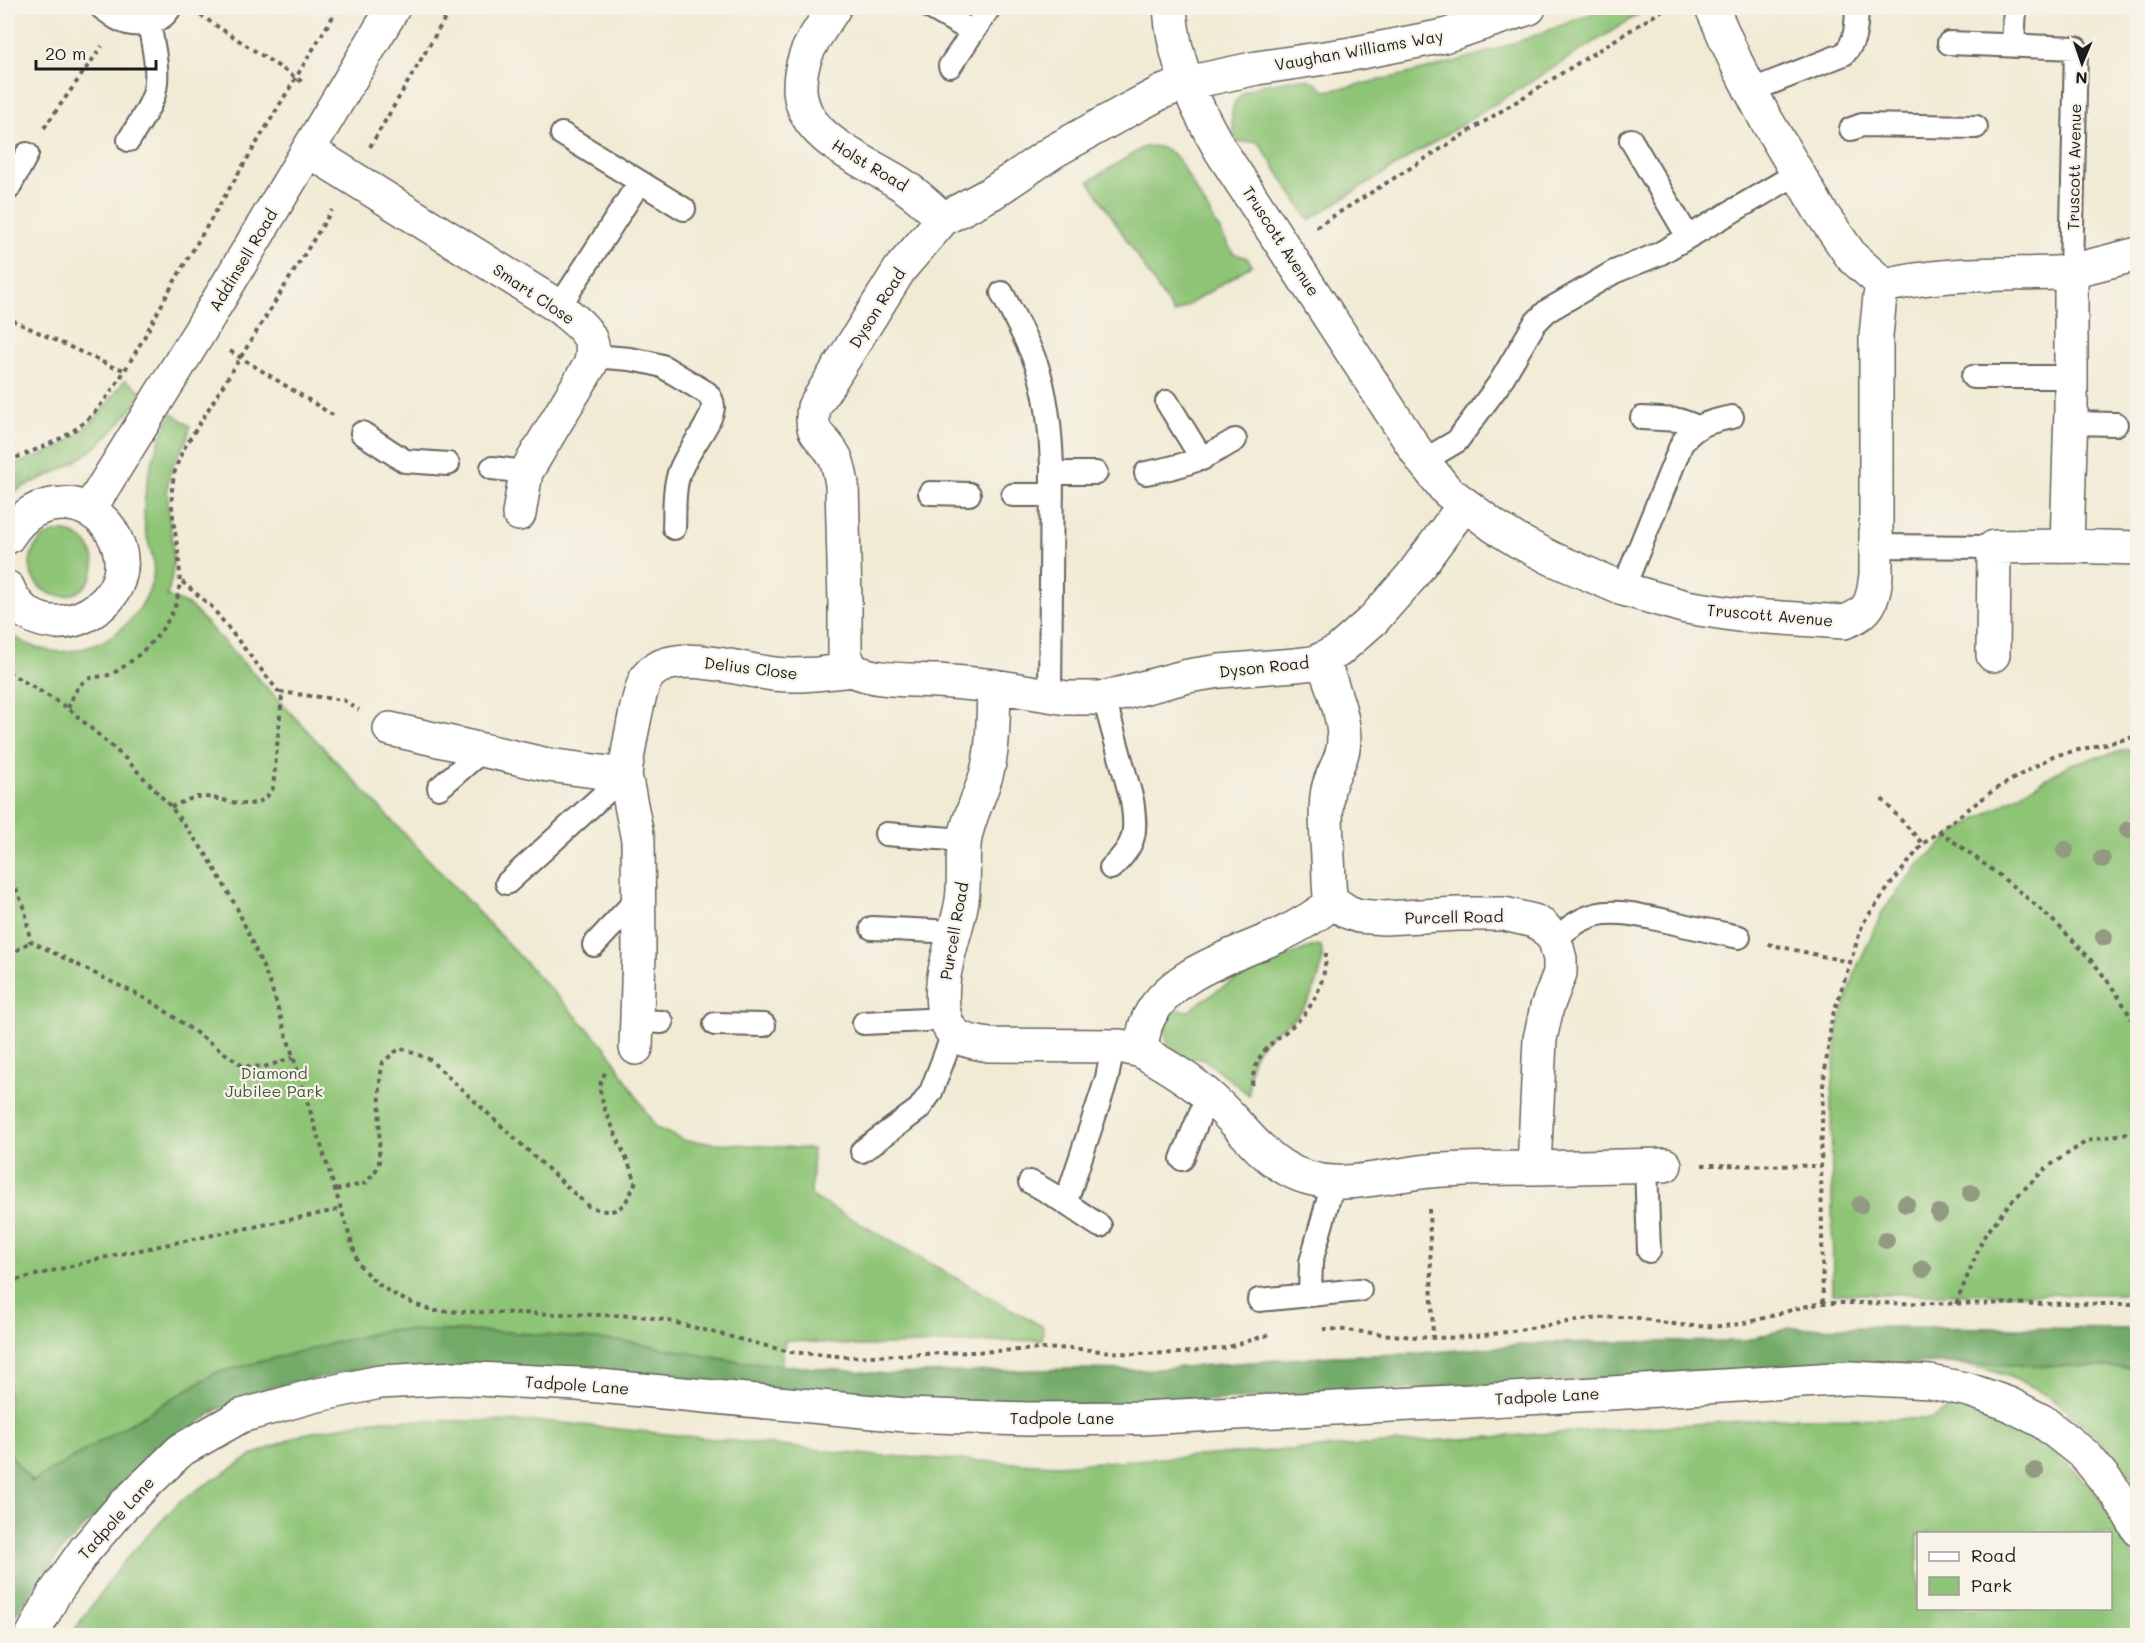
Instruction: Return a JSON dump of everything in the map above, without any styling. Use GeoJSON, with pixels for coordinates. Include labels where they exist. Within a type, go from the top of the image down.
{"type":"FeatureCollection","features":[{"type":"Feature","properties":{"kind":"street","name":"Addinsell Road"},"geometry":{"type":"LineString","coordinates":[[90,510],[393,8]]}},
{"type":"Feature","properties":{"kind":"street","name":"Holst Road"},"geometry":{"type":"LineString","coordinates":[[834,8],[807,53],[800,80],[804,109],[811,124],[834,146],[918,195],[943,219]]}},
{"type":"Feature","properties":{"kind":"street","name":"Truscott Avenue"},"geometry":{"type":"LineString","coordinates":[[1170,8],[1175,45],[1186,83],[1201,117],[1423,462],[1447,490],[1464,505],[1518,541],[1623,589],[1686,607],[1738,615],[1844,622],[1867,609],[1873,596],[1876,575],[1876,336],[1880,296],[1885,286]]}},
{"type":"Feature","properties":{"kind":"street","name":"Vaughan Williams Way"},"geometry":{"type":"LineString","coordinates":[[1186,83],[1257,68],[1351,54],[1444,36],[1529,8]]}},
{"type":"Feature","properties":{"kind":"street"},"geometry":{"type":"LineString","coordinates":[[1712,8],[1750,91],[1797,163],[1852,257],[1885,286],[1911,280],[1955,275],[2071,271],[2138,254]]}},
{"type":"Feature","properties":{"kind":"street","name":"Dyson Road"},"geometry":{"type":"LineString","coordinates":[[852,670],[845,655],[842,484],[834,454],[817,436],[814,428],[812,421],[814,407],[900,269],[943,219],[992,193],[1054,151],[1116,116],[1162,92],[1186,83]]}},
{"type":"Feature","properties":{"kind":"street","name":"Smart Close"},"geometry":{"type":"LineString","coordinates":[[308,150],[560,307],[587,332],[593,343],[593,356]]}},
{"type":"Feature","properties":{"kind":"street","name":"Truscott Avenue"},"geometry":{"type":"LineString","coordinates":[[2067,546],[2072,377],[2071,271]]}},
{"type":"Feature","properties":{"kind":"street"},"geometry":{"type":"LineString","coordinates":[[519,514],[526,472],[586,375],[593,356]]}},
{"type":"Feature","properties":{"kind":"street"},"geometry":{"type":"LineString","coordinates":[[8,537],[18,521],[33,510],[52,504],[71,504],[90,510],[105,523],[116,539],[121,559],[118,579],[110,597],[96,611],[78,620],[58,623],[38,618],[22,608],[8,588]]}},
{"type":"Feature","properties":{"kind":"street","name":"Dyson Road"},"geometry":{"type":"LineString","coordinates":[[994,686],[1067,698],[1104,698],[1188,676],[1313,663],[1338,651],[1373,620],[1411,577],[1464,505]]}},
{"type":"Feature","properties":{"kind":"street"},"geometry":{"type":"LineString","coordinates":[[1993,655],[1994,547],[2138,548]]}},
{"type":"Feature","properties":{"kind":"street"},"geometry":{"type":"LineString","coordinates":[[1127,1048],[1143,1035],[1151,1014],[1159,1002],[1184,980],[1292,929],[1324,909],[1330,896],[1327,796],[1333,773],[1342,753],[1344,737],[1338,708],[1322,659]]}},
{"type":"Feature","properties":{"kind":"street","name":"Delius Close"},"geometry":{"type":"LineString","coordinates":[[645,1030],[638,840],[626,776],[627,755],[643,684],[653,671],[662,666],[690,662],[705,662],[775,675],[852,670]]}},
{"type":"Feature","properties":{"kind":"street"},"geometry":{"type":"LineString","coordinates":[[852,670],[870,677],[892,680],[994,686]]}},
{"type":"Feature","properties":{"kind":"street","name":"Purcell Road"},"geometry":{"type":"LineString","coordinates":[[949,1026],[943,999],[945,966],[962,905],[964,840],[981,790],[990,753],[994,686]]}},
{"type":"Feature","properties":{"kind":"street"},"geometry":{"type":"LineString","coordinates":[[390,729],[548,765],[626,776]]}},
{"type":"Feature","properties":{"kind":"street","name":"Purcell Road"},"geometry":{"type":"LineString","coordinates":[[1324,909],[1371,918],[1504,914],[1534,921],[1543,926],[1555,940]]}},
{"type":"Feature","properties":{"kind":"street"},"geometry":{"type":"LineString","coordinates":[[1534,1168],[1540,1039],[1547,1007],[1560,973],[1560,959],[1555,940]]}},
{"type":"Feature","properties":{"kind":"street"},"geometry":{"type":"LineString","coordinates":[[949,1026],[968,1041],[989,1045],[1127,1048],[1182,1075],[1232,1118],[1259,1149],[1284,1168],[1304,1178],[1348,1183],[1427,1171],[1656,1165]]}},
{"type":"Feature","properties":{"kind":"street","name":"Tadpole Lane"},"geometry":{"type":"LineString","coordinates":[[32,1635],[54,1593],[85,1550],[120,1509],[181,1450],[241,1416],[313,1396],[380,1382],[456,1378],[578,1383],[905,1415],[1028,1419],[1141,1418],[1850,1378],[1931,1382],[1969,1390],[2009,1404],[2042,1420],[2086,1456],[2116,1493],[2138,1529]]}},
{"type":"Feature","properties":{"kind":"lane"},"geometry":{"type":"LineString","coordinates":[[111,14],[135,24],[149,24],[166,15],[170,8]]}},
{"type":"Feature","properties":{"kind":"lane"},"geometry":{"type":"LineString","coordinates":[[931,8],[973,32]]}},
{"type":"Feature","properties":{"kind":"lane"},"geometry":{"type":"LineString","coordinates":[[951,66],[989,8]]}},
{"type":"Feature","properties":{"kind":"lane"},"geometry":{"type":"LineString","coordinates":[[1750,91],[1844,54],[1856,37],[1857,8]]}},
{"type":"Feature","properties":{"kind":"lane"},"geometry":{"type":"LineString","coordinates":[[2013,46],[2015,8]]}},
{"type":"Feature","properties":{"kind":"lane"},"geometry":{"type":"LineString","coordinates":[[129,140],[148,109],[154,93],[156,77],[149,24]]}},
{"type":"Feature","properties":{"kind":"lane","name":"Truscott Avenue"},"geometry":{"type":"LineString","coordinates":[[1948,43],[2076,48],[2071,271]]}},
{"type":"Feature","properties":{"kind":"lane"},"geometry":{"type":"LineString","coordinates":[[1851,129],[1862,125],[1976,127]]}},
{"type":"Feature","properties":{"kind":"lane"},"geometry":{"type":"LineString","coordinates":[[562,134],[684,209]]}},
{"type":"Feature","properties":{"kind":"lane"},"geometry":{"type":"LineString","coordinates":[[1631,140],[1688,237]]}},
{"type":"Feature","properties":{"kind":"lane"},"geometry":{"type":"LineString","coordinates":[[8,189],[27,153]]}},
{"type":"Feature","properties":{"kind":"lane"},"geometry":{"type":"LineString","coordinates":[[1423,462],[1457,441],[1499,384],[1535,323],[1546,311],[1614,272],[1659,254],[1688,237],[1797,163]]}},
{"type":"Feature","properties":{"kind":"lane"},"geometry":{"type":"LineString","coordinates":[[560,307],[639,183]]}},
{"type":"Feature","properties":{"kind":"lane"},"geometry":{"type":"LineString","coordinates":[[1002,293],[1036,363],[1051,431],[1050,696]]}},
{"type":"Feature","properties":{"kind":"lane"},"geometry":{"type":"LineString","coordinates":[[593,356],[630,359],[662,366],[707,393],[711,398],[713,403],[711,415],[683,463],[677,479],[674,528]]}},
{"type":"Feature","properties":{"kind":"lane"},"geometry":{"type":"LineString","coordinates":[[1973,377],[2072,377]]}},
{"type":"Feature","properties":{"kind":"lane"},"geometry":{"type":"LineString","coordinates":[[1167,402],[1202,459]]}},
{"type":"Feature","properties":{"kind":"lane"},"geometry":{"type":"LineString","coordinates":[[1623,589],[1678,450],[1689,434],[1698,427],[1711,421],[1732,417]]}},
{"type":"Feature","properties":{"kind":"lane"},"geometry":{"type":"LineString","coordinates":[[1642,418],[1680,420],[1698,427]]}},
{"type":"Feature","properties":{"kind":"lane"},"geometry":{"type":"LineString","coordinates":[[2071,423],[2116,424]]}},
{"type":"Feature","properties":{"kind":"lane"},"geometry":{"type":"LineString","coordinates":[[362,433],[405,461],[448,464]]}},
{"type":"Feature","properties":{"kind":"lane"},"geometry":{"type":"LineString","coordinates":[[1146,473],[1187,465],[1235,440]]}},
{"type":"Feature","properties":{"kind":"lane"},"geometry":{"type":"LineString","coordinates":[[492,468],[526,472]]}},
{"type":"Feature","properties":{"kind":"lane"},"geometry":{"type":"LineString","coordinates":[[1013,495],[1096,473]]}},
{"type":"Feature","properties":{"kind":"lane"},"geometry":{"type":"LineString","coordinates":[[930,493],[969,494]]}},
{"type":"Feature","properties":{"kind":"lane"},"geometry":{"type":"LineString","coordinates":[[1877,546],[1994,547]]}},
{"type":"Feature","properties":{"kind":"lane"},"geometry":{"type":"LineString","coordinates":[[1104,698],[1135,817],[1131,845],[1112,868]]}},
{"type":"Feature","properties":{"kind":"lane"},"geometry":{"type":"LineString","coordinates":[[439,788],[483,750]]}},
{"type":"Feature","properties":{"kind":"lane"},"geometry":{"type":"LineString","coordinates":[[507,883],[626,776]]}},
{"type":"Feature","properties":{"kind":"lane"},"geometry":{"type":"LineString","coordinates":[[886,834],[964,840]]}},
{"type":"Feature","properties":{"kind":"lane"},"geometry":{"type":"LineString","coordinates":[[594,945],[639,897]]}},
{"type":"Feature","properties":{"kind":"lane"},"geometry":{"type":"LineString","coordinates":[[1555,940],[1573,923],[1584,918],[1621,912],[1739,937]]}},
{"type":"Feature","properties":{"kind":"lane"},"geometry":{"type":"LineString","coordinates":[[872,928],[955,932]]}},
{"type":"Feature","properties":{"kind":"lane"},"geometry":{"type":"LineString","coordinates":[[864,1023],[949,1026]]}},
{"type":"Feature","properties":{"kind":"lane"},"geometry":{"type":"LineString","coordinates":[[715,1024],[764,1025]]}},
{"type":"Feature","properties":{"kind":"lane","name":"Purcell Road"},"geometry":{"type":"LineString","coordinates":[[862,1151],[920,1109],[931,1092],[949,1026]]}},
{"type":"Feature","properties":{"kind":"lane"},"geometry":{"type":"LineString","coordinates":[[1066,1202],[1107,1078],[1127,1048]]}},
{"type":"Feature","properties":{"kind":"lane"},"geometry":{"type":"LineString","coordinates":[[1182,1160],[1208,1095]]}},
{"type":"Feature","properties":{"kind":"lane"},"geometry":{"type":"LineString","coordinates":[[1649,1251],[1656,1165]]}},
{"type":"Feature","properties":{"kind":"lane"},"geometry":{"type":"LineString","coordinates":[[1030,1182],[1056,1195],[1100,1226]]}},
{"type":"Feature","properties":{"kind":"lane"},"geometry":{"type":"LineString","coordinates":[[1310,1294],[1311,1262],[1333,1183]]}},
{"type":"Feature","properties":{"kind":"lane"},"geometry":{"type":"LineString","coordinates":[[1259,1300],[1360,1290]]}},
{"type":"Feature","properties":{"kind":"path"},"geometry":{"type":"LineString","coordinates":[[8,461],[46,446],[80,425],[95,411],[124,370],[219,205],[338,8]]}},
{"type":"Feature","properties":{"kind":"path"},"geometry":{"type":"LineString","coordinates":[[68,708],[79,687],[85,681],[113,673],[143,650],[162,630],[176,604],[180,579],[172,501],[172,481],[176,465],[183,450],[352,177],[451,8]]}},
{"type":"Feature","properties":{"kind":"path"},"geometry":{"type":"LineString","coordinates":[[1285,248],[1666,8]]}},
{"type":"Feature","properties":{"kind":"path"},"geometry":{"type":"LineString","coordinates":[[27,153],[111,14]]}},
{"type":"Feature","properties":{"kind":"path"},"geometry":{"type":"LineString","coordinates":[[199,14],[337,103]]}},
{"type":"Feature","properties":{"kind":"path"},"geometry":{"type":"LineString","coordinates":[[8,312],[12,320],[164,389]]}},
{"type":"Feature","properties":{"kind":"path"},"geometry":{"type":"LineString","coordinates":[[200,331],[362,433]]}},
{"type":"Feature","properties":{"kind":"path"},"geometry":{"type":"LineString","coordinates":[[171,807],[196,797],[246,804],[261,802],[268,797],[273,788],[282,696],[211,606],[180,579]]}},
{"type":"Feature","properties":{"kind":"path"},"geometry":{"type":"LineString","coordinates":[[8,672],[68,708],[126,759],[171,807],[208,857],[237,908],[270,983],[358,1263],[377,1284],[412,1305],[435,1311],[640,1317],[665,1320],[790,1352],[849,1357],[1069,1348],[1133,1354],[1180,1353],[1225,1348],[1268,1334],[1279,1333]]}},
{"type":"Feature","properties":{"kind":"path"},"geometry":{"type":"LineString","coordinates":[[279,692],[343,700],[390,729]]}},
{"type":"Feature","properties":{"kind":"path"},"geometry":{"type":"LineString","coordinates":[[1823,1304],[1821,1166],[1823,1086],[1832,1018],[1863,923],[1923,844],[1994,790],[2053,756],[2138,736]]}},
{"type":"Feature","properties":{"kind":"path"},"geometry":{"type":"LineString","coordinates":[[1882,798],[1923,844]]}},
{"type":"Feature","properties":{"kind":"path"},"geometry":{"type":"LineString","coordinates":[[1939,831],[1992,869],[2078,946],[2102,971],[2129,1013],[2138,1032]]}},
{"type":"Feature","properties":{"kind":"path"},"geometry":{"type":"LineString","coordinates":[[8,873],[25,909],[30,941]]}},
{"type":"Feature","properties":{"kind":"path"},"geometry":{"type":"LineString","coordinates":[[1232,1118],[1252,1100],[1253,1078],[1260,1056],[1266,1047],[1306,1012],[1321,984],[1326,958],[1324,909]]}},
{"type":"Feature","properties":{"kind":"path"},"geometry":{"type":"LineString","coordinates":[[1739,937],[1849,962]]}},
{"type":"Feature","properties":{"kind":"path"},"geometry":{"type":"LineString","coordinates":[[30,941],[154,1003],[243,1066],[264,1067],[293,1058]]}},
{"type":"Feature","properties":{"kind":"path"},"geometry":{"type":"LineString","coordinates":[[8,954],[30,941]]}},
{"type":"Feature","properties":{"kind":"path"},"geometry":{"type":"LineString","coordinates":[[336,1190],[366,1183],[379,1166],[380,1077],[383,1062],[400,1048],[429,1059],[588,1206],[599,1210],[615,1211],[628,1202],[636,1181],[605,1110],[599,1087],[607,1066],[622,1059],[645,1030]]}},
{"type":"Feature","properties":{"kind":"path"},"geometry":{"type":"LineString","coordinates":[[1956,1304],[1983,1238],[2009,1204],[2046,1168],[2087,1141],[2138,1131]]}},
{"type":"Feature","properties":{"kind":"path"},"geometry":{"type":"LineString","coordinates":[[1656,1165],[1821,1166]]}},
{"type":"Feature","properties":{"kind":"path"},"geometry":{"type":"LineString","coordinates":[[1427,1171],[1433,1337]]}},
{"type":"Feature","properties":{"kind":"path"},"geometry":{"type":"LineString","coordinates":[[8,1282],[115,1255],[342,1209]]}},
{"type":"Feature","properties":{"kind":"path"},"geometry":{"type":"LineString","coordinates":[[1312,1329],[1348,1328],[1381,1334],[1462,1337],[1593,1318],[1630,1317],[1694,1326],[1723,1326],[1749,1322],[1800,1307],[1823,1304],[2138,1304]]}},
{"type":"Feature","properties":{"kind":"green space"},"geometry":{"type":"Polygon","coordinates":[[[1605,8],[1649,8],[1309,220],[1258,142],[1237,142],[1233,128],[1233,106],[1237,98],[1253,88],[1265,84],[1304,79],[1312,81],[1326,91],[1392,78],[1495,49],[1605,8]]]}},
{"type":"Feature","properties":{"kind":"green space"},"geometry":{"type":"Polygon","coordinates":[[[1150,146],[1166,150],[1178,159],[1233,253],[1247,258],[1252,265],[1174,314],[1089,181],[1144,147],[1150,146]]]}},
{"type":"Feature","properties":{"kind":"green space"},"geometry":{"type":"Polygon","coordinates":[[[125,380],[143,392],[108,436],[74,462],[8,496],[8,468],[68,442],[95,419],[125,380]]]}},
{"type":"Feature","properties":{"kind":"green space","name":"Diamond Jubilee Park"},"geometry":{"type":"Polygon","coordinates":[[[172,413],[190,426],[168,481],[173,560],[167,596],[190,606],[607,1049],[656,1128],[686,1141],[813,1149],[811,1196],[1043,1327],[1042,1340],[861,1346],[785,1340],[781,1366],[734,1361],[629,1342],[506,1332],[386,1330],[215,1373],[31,1483],[8,1452],[8,633],[28,644],[50,651],[84,648],[115,634],[139,609],[148,594],[154,571],[145,528],[147,483],[160,440],[172,413]]]}},
{"type":"Feature","properties":{"kind":"green space"},"geometry":{"type":"Polygon","coordinates":[[[56,532],[68,532],[85,541],[92,552],[94,564],[92,576],[85,587],[68,596],[56,596],[44,591],[35,582],[30,570],[30,558],[35,546],[44,537],[56,532]]]}},
{"type":"Feature","properties":{"kind":"green space"},"geometry":{"type":"Polygon","coordinates":[[[2137,749],[2137,1294],[1833,1294],[1831,1101],[1838,1029],[1856,969],[1883,911],[1919,864],[1957,831],[2071,764],[2137,749]]]}},
{"type":"Feature","properties":{"kind":"green space"},"geometry":{"type":"Polygon","coordinates":[[[1317,945],[1321,946],[1322,963],[1309,1000],[1289,1023],[1268,1037],[1259,1047],[1251,1064],[1249,1095],[1204,1059],[1180,1057],[1170,1046],[1165,1029],[1172,1009],[1189,1011],[1218,990],[1250,972],[1317,945]]]}},
{"type":"Feature","properties":{"kind":"green space"},"geometry":{"type":"Polygon","coordinates":[[[1789,1328],[2137,1329],[2137,1368],[1952,1363],[1845,1365],[1021,1411],[368,1368],[273,1387],[217,1410],[160,1451],[61,1551],[8,1625],[8,1452],[32,1482],[215,1373],[386,1330],[506,1332],[629,1342],[734,1361],[886,1374],[1073,1369],[1142,1370],[1333,1356],[1409,1354],[1546,1343],[1743,1341],[1789,1328]]]}},
{"type":"Feature","properties":{"kind":"green space"},"geometry":{"type":"Polygon","coordinates":[[[1952,1363],[2137,1368],[2137,1484],[2095,1435],[2063,1407],[2045,1395],[2000,1374],[1952,1363]]]}},
{"type":"Feature","properties":{"kind":"green space"},"geometry":{"type":"Polygon","coordinates":[[[1954,1406],[1981,1415],[2030,1438],[2072,1468],[2107,1508],[2121,1533],[2137,1571],[2139,1586],[2137,1636],[70,1636],[125,1560],[181,1500],[253,1455],[303,1434],[373,1420],[552,1422],[868,1455],[1056,1465],[1788,1418],[1930,1419],[1954,1406]]]}}]}
